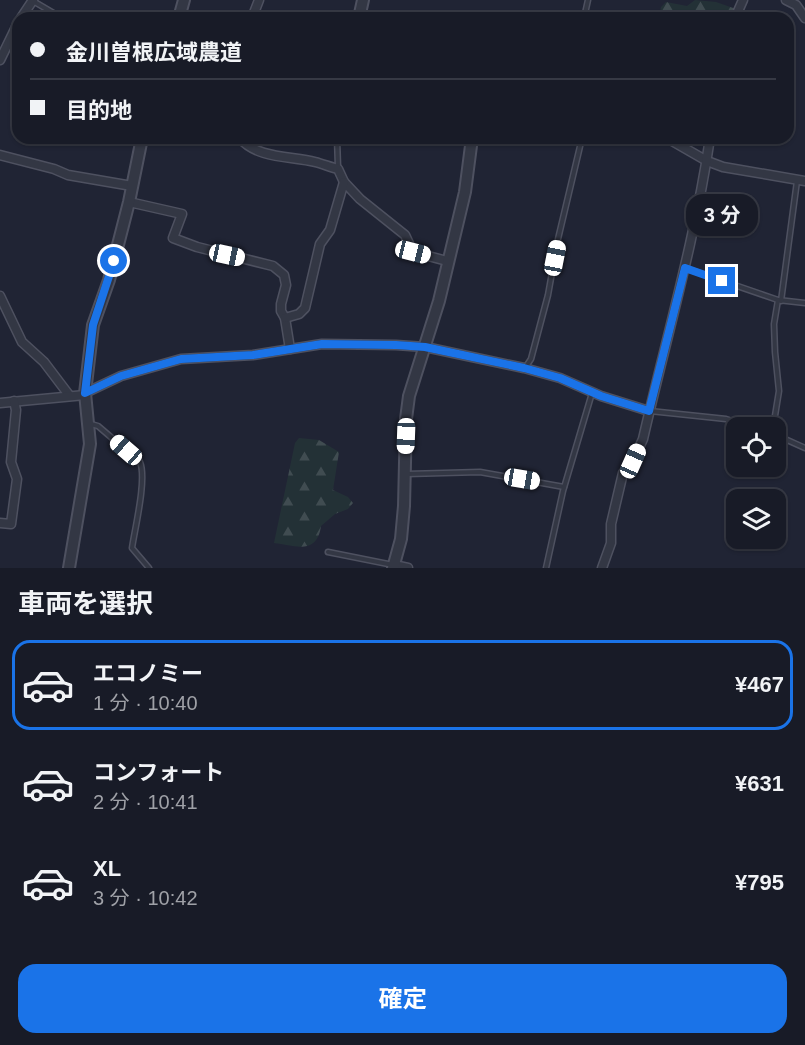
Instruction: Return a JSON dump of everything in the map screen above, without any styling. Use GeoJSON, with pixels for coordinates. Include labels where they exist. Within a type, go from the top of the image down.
{"type":"FeatureCollection","features":[{"type":"Feature","properties":{"kind":"street"},"geometry":{"type":"LineString","coordinates":[[786,0],[796,5],[805,18]]}},
{"type":"Feature","properties":{"kind":"street"},"geometry":{"type":"LineString","coordinates":[[0,60],[12,35]]}},
{"type":"Feature","properties":{"kind":"street"},"geometry":{"type":"LineString","coordinates":[[69,568],[90,444],[85,394],[93,325],[109,280],[141,144]]}},
{"type":"Feature","properties":{"kind":"street"},"geometry":{"type":"LineString","coordinates":[[245,144],[265,153],[314,162],[338,170],[344,182],[369,207],[405,235],[413,252],[447,261]]}},
{"type":"Feature","properties":{"kind":"street"},"geometry":{"type":"LineString","coordinates":[[408,568],[394,567],[400,539],[409,396],[439,301],[465,192],[471,144]]}},
{"type":"Feature","properties":{"kind":"street"},"geometry":{"type":"LineString","coordinates":[[677,144],[707,161],[723,166],[801,180]]}},
{"type":"Feature","properties":{"kind":"street"},"geometry":{"type":"LineString","coordinates":[[604,567],[611,543],[611,524],[623,473],[633,461],[643,439],[685,268],[709,144]]}},
{"type":"Feature","properties":{"kind":"street"},"geometry":{"type":"LineString","coordinates":[[0,155],[68,174],[132,186]]}},
{"type":"Feature","properties":{"kind":"street"},"geometry":{"type":"LineString","coordinates":[[285,318],[299,314],[305,308],[320,244],[330,230],[344,182]]}},
{"type":"Feature","properties":{"kind":"street"},"geometry":{"type":"LineString","coordinates":[[129,202],[182,214],[173,238],[197,248],[273,266],[284,274],[286,285],[280,304],[285,318],[290,349]]}},
{"type":"Feature","properties":{"kind":"street"},"geometry":{"type":"LineString","coordinates":[[0,296],[22,342],[44,362],[69,395]]}},
{"type":"Feature","properties":{"kind":"street"},"geometry":{"type":"LineString","coordinates":[[0,403],[85,394],[121,376],[181,359],[253,355],[322,344],[425,347],[560,378],[592,392],[649,411]]}},
{"type":"Feature","properties":{"kind":"street"},"geometry":{"type":"LineString","coordinates":[[0,523],[11,524],[17,479],[11,462],[16,410],[14,401]]}},
{"type":"Feature","properties":{"kind":"lane"},"geometry":{"type":"LineString","coordinates":[[32,0],[52,12]]}},
{"type":"Feature","properties":{"kind":"lane"},"geometry":{"type":"LineString","coordinates":[[337,144],[338,170]]}},
{"type":"Feature","properties":{"kind":"lane"},"geometry":{"type":"LineString","coordinates":[[524,368],[531,359],[548,296],[558,239],[581,144]]}},
{"type":"Feature","properties":{"kind":"lane"},"geometry":{"type":"LineString","coordinates":[[775,417],[779,391],[774,324],[801,180]]}},
{"type":"Feature","properties":{"kind":"lane"},"geometry":{"type":"LineString","coordinates":[[685,268],[779,300],[805,303]]}},
{"type":"Feature","properties":{"kind":"lane"},"geometry":{"type":"LineString","coordinates":[[546,568],[564,486],[592,392]]}},
{"type":"Feature","properties":{"kind":"lane"},"geometry":{"type":"LineString","coordinates":[[649,411],[726,419]]}},
{"type":"Feature","properties":{"kind":"lane"},"geometry":{"type":"LineString","coordinates":[[89,424],[98,426],[140,462],[143,468],[132,548],[149,568]]}},
{"type":"Feature","properties":{"kind":"lane"},"geometry":{"type":"LineString","coordinates":[[786,439],[805,448]]}},
{"type":"Feature","properties":{"kind":"lane"},"geometry":{"type":"LineString","coordinates":[[405,474],[480,472],[564,486]]}},
{"type":"Feature","properties":{"kind":"lane"},"geometry":{"type":"LineString","coordinates":[[328,552],[394,567]]}},
{"type":"Feature","properties":{"kind":"green space"},"geometry":{"type":"Polygon","coordinates":[[[695,0],[716,2],[736,9],[735,12],[660,12],[666,2],[687,6],[695,0]]]}},
{"type":"Feature","properties":{"kind":"green space"},"geometry":{"type":"Polygon","coordinates":[[[299,438],[319,440],[339,452],[333,490],[348,497],[353,503],[348,509],[335,514],[321,526],[319,535],[310,545],[297,547],[274,543],[295,443],[299,438]]]}},
{"type":"Feature","properties":{"kind":"route"},"geometry":{"type":"LineString","coordinates":[[114,261],[93,325],[85,393],[121,376],[181,359],[253,355],[322,344],[396,345],[425,347],[524,368],[560,378],[601,396],[649,411],[685,268],[722,281]]}}]}
